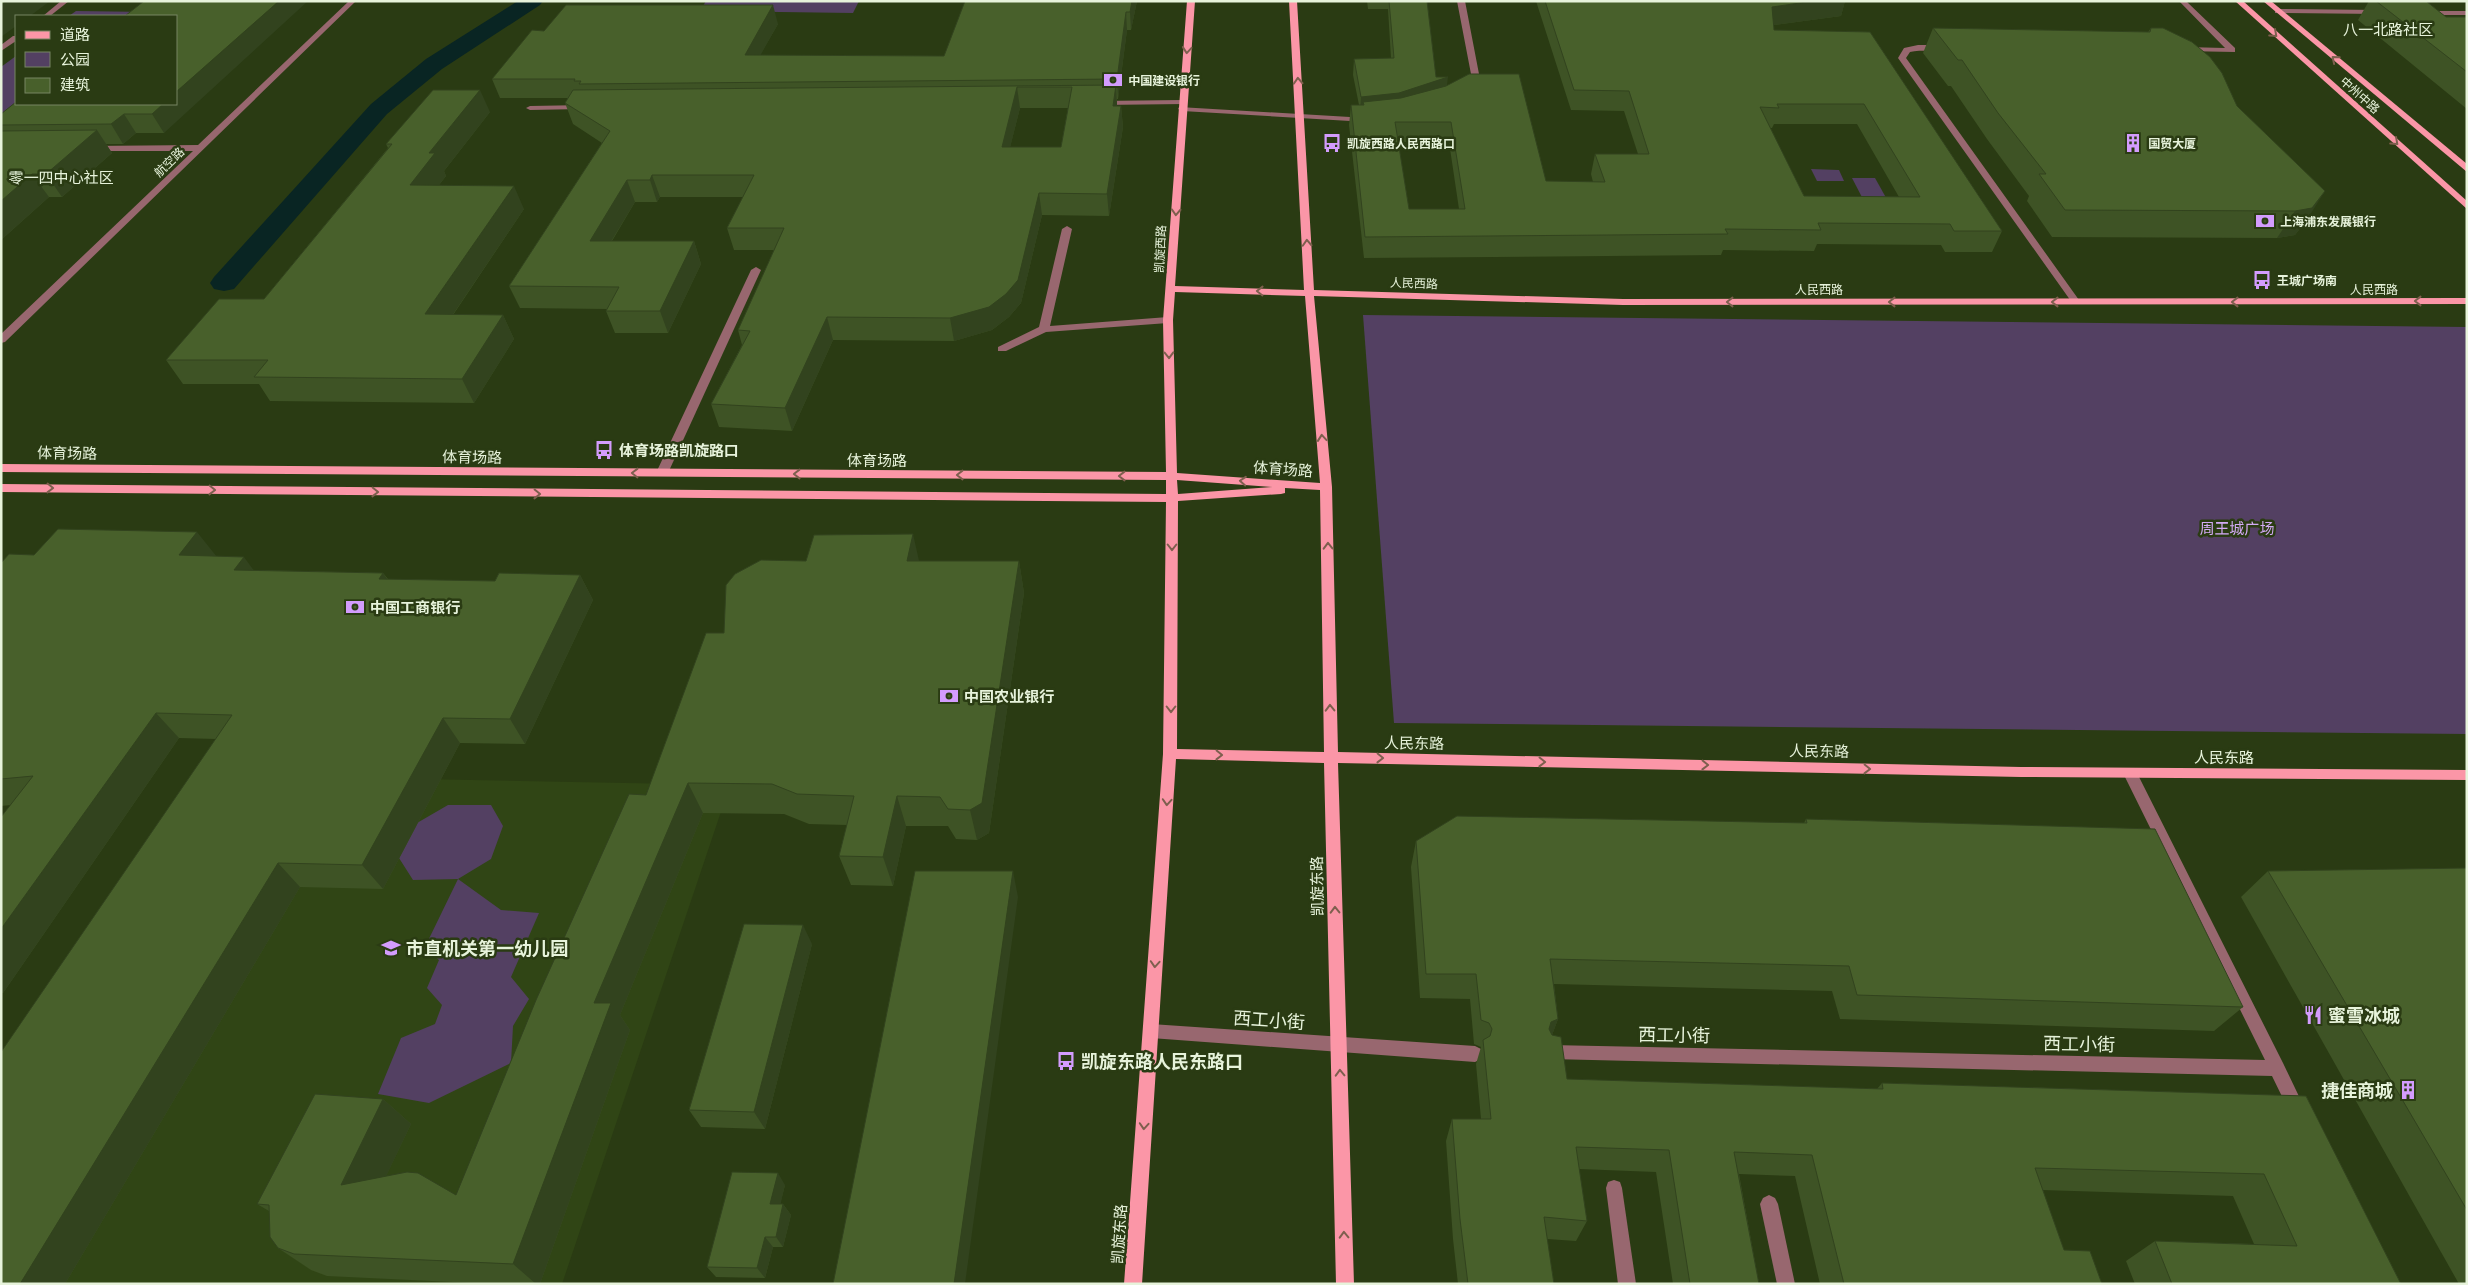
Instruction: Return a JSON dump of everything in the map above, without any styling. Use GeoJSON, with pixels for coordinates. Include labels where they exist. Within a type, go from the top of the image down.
{"type":"FeatureCollection","features":[{"type":"Feature","properties":{"kind":"main road","name":"凯旋西路"},"geometry":{"type":"LineString","coordinates":[[1172,498],[1168,320],[1191,1]]}},
{"type":"Feature","properties":{"kind":"main road"},"geometry":{"type":"LineString","coordinates":[[1293,1],[1309,292],[1326,487]]}},
{"type":"Feature","properties":{"kind":"main road","name":"中州中路"},"geometry":{"type":"LineString","coordinates":[[2238,1],[2467,206]]}},
{"type":"Feature","properties":{"kind":"main road","name":"中州中路"},"geometry":{"type":"LineString","coordinates":[[2266,1],[2467,169]]}},
{"type":"Feature","properties":{"kind":"main road","name":"人民西路"},"geometry":{"type":"LineString","coordinates":[[1171,289],[1623,302],[2467,301]]}},
{"type":"Feature","properties":{"kind":"main road","name":"体育场路"},"geometry":{"type":"LineString","coordinates":[[1,468],[1171,476],[1326,487]]}},
{"type":"Feature","properties":{"kind":"main road","name":"体育场路"},"geometry":{"type":"LineString","coordinates":[[1,488],[1172,498],[1326,487]]}},
{"type":"Feature","properties":{"kind":"main road","name":"凯旋东路"},"geometry":{"type":"LineString","coordinates":[[1326,487],[1345,1284]]}},
{"type":"Feature","properties":{"kind":"main road","name":"凯旋东路"},"geometry":{"type":"LineString","coordinates":[[1132,1284],[1170,754],[1172,498]]}},
{"type":"Feature","properties":{"kind":"main road","name":"人民东路"},"geometry":{"type":"LineString","coordinates":[[1170,754],[2130,773],[2467,775]]}},
{"type":"Feature","properties":{"kind":"street"},"geometry":{"type":"LineString","coordinates":[[47,15],[66,1]]}},
{"type":"Feature","properties":{"kind":"street","name":"航空路"},"geometry":{"type":"LineString","coordinates":[[1,340],[353,1]]}},
{"type":"Feature","properties":{"kind":"street"},"geometry":{"type":"LineString","coordinates":[[1461,1],[1475,74],[1468,87],[1461,91]]}},
{"type":"Feature","properties":{"kind":"street"},"geometry":{"type":"LineString","coordinates":[[2173,49],[2232,50],[2182,1]]}},
{"type":"Feature","properties":{"kind":"street"},"geometry":{"type":"LineString","coordinates":[[2278,11],[2384,12]]}},
{"type":"Feature","properties":{"kind":"street"},"geometry":{"type":"LineString","coordinates":[[2412,13],[2467,13]]}},
{"type":"Feature","properties":{"kind":"street"},"geometry":{"type":"LineString","coordinates":[[1,49],[15,39]]}},
{"type":"Feature","properties":{"kind":"street"},"geometry":{"type":"LineString","coordinates":[[1957,47],[1918,47],[1907,50],[1902,58],[2076,302]]}},
{"type":"Feature","properties":{"kind":"street"},"geometry":{"type":"LineString","coordinates":[[1093,103],[1182,105],[1350,120],[1375,118]]}},
{"type":"Feature","properties":{"kind":"street"},"geometry":{"type":"LineString","coordinates":[[530,108],[589,107]]}},
{"type":"Feature","properties":{"kind":"street"},"geometry":{"type":"LineString","coordinates":[[78,148],[202,148]]}},
{"type":"Feature","properties":{"kind":"street"},"geometry":{"type":"LineString","coordinates":[[1044,329],[1067,229]]}},
{"type":"Feature","properties":{"kind":"street"},"geometry":{"type":"LineString","coordinates":[[662,474],[756,270]]}},
{"type":"Feature","properties":{"kind":"street"},"geometry":{"type":"LineString","coordinates":[[1002,349],[1044,329],[1168,320]]}},
{"type":"Feature","properties":{"kind":"street"},"geometry":{"type":"LineString","coordinates":[[2130,773],[2307,1128]]}},
{"type":"Feature","properties":{"kind":"street","name":"西工小街"},"geometry":{"type":"LineString","coordinates":[[1151,1031],[1475,1054]]}},
{"type":"Feature","properties":{"kind":"street","name":"西工小街"},"geometry":{"type":"LineString","coordinates":[[1550,1052],[2277,1068]]}},
{"type":"Feature","properties":{"kind":"street"},"geometry":{"type":"LineString","coordinates":[[1614,1188],[1627,1284]]}},
{"type":"Feature","properties":{"kind":"street"},"geometry":{"type":"LineString","coordinates":[[1769,1204],[1786,1284]]}},
{"type":"Feature","properties":{"kind":"shaded area","name":"市直机关第一幼儿园"},"geometry":{"type":"Polygon","coordinates":[[[220,775],[730,785],[562,1284],[1,1284],[1,1111],[220,775]]]}},
{"type":"Feature","properties":{"kind":"green space"},"geometry":{"type":"Polygon","coordinates":[[[706,1],[859,1],[853,13],[700,11],[706,1]]]}},
{"type":"Feature","properties":{"kind":"green space"},"geometry":{"type":"Polygon","coordinates":[[[76,11],[150,12],[146,15],[70,15],[76,11]]]}},
{"type":"Feature","properties":{"kind":"green space"},"geometry":{"type":"Polygon","coordinates":[[[15,57],[15,105],[1,129],[1,67],[15,57]]]}},
{"type":"Feature","properties":{"kind":"green space"},"geometry":{"type":"Polygon","coordinates":[[[1811,169],[1839,170],[1844,181],[1817,181],[1811,169]]]}},
{"type":"Feature","properties":{"kind":"green space"},"geometry":{"type":"Polygon","coordinates":[[[1852,178],[1875,178],[1889,203],[1865,203],[1852,178]]]}},
{"type":"Feature","properties":{"kind":"green space","name":"周王城广场"},"geometry":{"type":"Polygon","coordinates":[[[1363,315],[2467,327],[2467,734],[1394,723],[1363,315]]]}},
{"type":"Feature","properties":{"kind":"green space"},"geometry":{"type":"Polygon","coordinates":[[[448,805],[491,805],[503,826],[491,859],[458,879],[413,880],[399,858],[417,823],[448,805]]]}},
{"type":"Feature","properties":{"kind":"green space"},"geometry":{"type":"Polygon","coordinates":[[[458,879],[501,910],[539,913],[511,977],[529,999],[513,1026],[511,1063],[429,1103],[378,1094],[401,1038],[435,1024],[442,1005],[427,988],[439,960],[424,949],[458,879]]]}},
{"type":"Feature","properties":{"kind":"building"},"geometry":{"type":"Polygon","coordinates":[[[144,1],[279,1],[178,90],[178,15],[126,15],[144,1]]]}},
{"type":"Feature","properties":{"kind":"building"},"geometry":{"type":"Polygon","coordinates":[[[965,1],[1132,1],[1130,12],[1126,12],[1117,79],[579,84],[581,81],[574,81],[575,79],[492,79],[532,30],[544,31],[566,5],[773,5],[745,55],[944,56],[965,1]]]}},
{"type":"Feature","properties":{"kind":"building"},"geometry":{"type":"Polygon","coordinates":[[[1389,1],[1427,1],[1436,77],[1448,77],[1399,93],[1361,97],[1354,59],[1394,58],[1389,1]]]}},
{"type":"Feature","properties":{"kind":"building"},"geometry":{"type":"Polygon","coordinates":[[[1545,1],[1814,1],[1772,7],[1774,30],[1870,32],[2002,231],[1954,231],[1950,224],[1818,223],[1821,230],[1725,229],[1728,234],[1365,237],[1351,105],[1364,105],[1363,102],[1401,98],[1446,86],[1469,74],[1519,74],[1546,181],[1605,182],[1595,154],[1649,154],[1629,91],[1574,90],[1545,1]],[[1777,104],[1779,108],[1760,107],[1804,196],[1920,197],[1864,104],[1777,104]],[[1395,122],[1409,209],[1465,209],[1451,122],[1395,122]]]}},
{"type":"Feature","properties":{"kind":"building"},"geometry":{"type":"Polygon","coordinates":[[[2376,1],[2426,1],[2446,17],[2467,17],[2467,72],[2376,1]]]}},
{"type":"Feature","properties":{"kind":"building","name":"国贸大厦"},"geometry":{"type":"Polygon","coordinates":[[[1933,28],[2150,32],[2151,28],[2163,28],[2192,42],[2210,57],[2222,73],[2237,106],[2325,191],[2312,208],[2295,211],[2065,210],[2039,174],[2046,174],[1998,113],[1962,60],[1958,60],[1933,28]]]}},
{"type":"Feature","properties":{"kind":"building"},"geometry":{"type":"Polygon","coordinates":[[[1116,85],[1113,106],[1121,106],[1107,194],[1039,193],[1018,280],[1006,294],[989,307],[950,318],[827,317],[785,408],[711,404],[750,331],[738,330],[784,228],[727,228],[754,175],[652,175],[650,180],[627,180],[590,241],[694,241],[660,311],[606,311],[619,287],[509,286],[610,131],[565,103],[573,90],[1116,85]],[[1017,87],[1002,147],[1061,147],[1072,87],[1017,87]]]}},
{"type":"Feature","properties":{"kind":"building"},"geometry":{"type":"Polygon","coordinates":[[[433,90],[480,90],[429,153],[435,153],[410,185],[514,186],[425,314],[503,315],[462,379],[254,377],[268,360],[166,360],[219,299],[264,299],[392,144],[386,144],[433,90]]]}},
{"type":"Feature","properties":{"kind":"building"},"geometry":{"type":"Polygon","coordinates":[[[15,103],[15,105],[162,105],[152,114],[124,114],[111,124],[1,125],[1,114],[15,103]]]}},
{"type":"Feature","properties":{"kind":"building"},"geometry":{"type":"Polygon","coordinates":[[[97,130],[46,174],[32,174],[1,201],[1,131],[97,130]]]}},
{"type":"Feature","properties":{"kind":"building"},"geometry":{"type":"Polygon","coordinates":[[[58,529],[197,532],[179,555],[244,557],[234,570],[383,573],[379,579],[495,581],[499,573],[580,575],[510,719],[443,718],[362,865],[278,863],[20,1284],[1,1284],[1,1052],[232,715],[156,713],[1,929],[1,817],[33,776],[1,779],[1,563],[9,554],[34,555],[58,529]]]}},
{"type":"Feature","properties":{"kind":"building"},"geometry":{"type":"Polygon","coordinates":[[[913,534],[907,561],[1019,561],[982,803],[970,810],[948,809],[940,797],[897,796],[883,857],[839,856],[854,796],[797,794],[772,784],[688,783],[594,1003],[611,1003],[513,1264],[294,1254],[278,1248],[270,1237],[269,1205],[257,1204],[315,1094],[383,1099],[341,1185],[407,1172],[418,1173],[456,1195],[536,1000],[629,794],[646,795],[706,633],[724,633],[726,585],[735,574],[761,560],[806,561],[814,535],[913,534]]]}},
{"type":"Feature","properties":{"kind":"building"},"geometry":{"type":"Polygon","coordinates":[[[1457,816],[1807,823],[1806,819],[2155,829],[2243,1007],[1857,995],[1849,966],[1550,959],[1558,1019],[1551,1022],[1549,1029],[1552,1035],[1561,1037],[1567,1079],[1883,1089],[1882,1083],[2306,1096],[2401,1284],[2172,1284],[2155,1241],[2297,1246],[2264,1174],[2035,1168],[2064,1250],[2090,1251],[2102,1284],[1844,1284],[1812,1155],[1734,1152],[1759,1284],[1690,1284],[1669,1150],[1576,1147],[1587,1221],[1544,1217],[1554,1284],[1468,1284],[1460,1219],[1452,1119],[1491,1119],[1483,1040],[1490,1036],[1492,1029],[1489,1023],[1481,1020],[1476,974],[1426,974],[1416,841],[1457,816]]]}},
{"type":"Feature","properties":{"kind":"building","name":"捷佳商城"},"geometry":{"type":"Polygon","coordinates":[[[2467,868],[2467,1210],[2268,871],[2467,868]]]}},
{"type":"Feature","properties":{"kind":"building"},"geometry":{"type":"Polygon","coordinates":[[[915,871],[1013,871],[954,1284],[833,1284],[915,871]]]}},
{"type":"Feature","properties":{"kind":"building"},"geometry":{"type":"Polygon","coordinates":[[[744,924],[803,925],[754,1112],[689,1110],[744,924]]]}},
{"type":"Feature","properties":{"kind":"building"},"geometry":{"type":"Polygon","coordinates":[[[732,1172],[778,1173],[770,1204],[783,1204],[776,1237],[765,1237],[757,1268],[707,1267],[732,1172]]]}},
{"type":"Feature","properties":{"kind":"waterway"},"geometry":{"type":"LineString","coordinates":[[224,283],[379,109],[434,64],[533,1]]}},
{"type":"Feature","properties":{"kind":"place","name":"中国建设银行"},"geometry":{"type":"Point","coordinates":[1113,80]}},
{"type":"Feature","properties":{"kind":"place","name":"凯旋西路人民西路口"},"geometry":{"type":"Point","coordinates":[1332,143]}},
{"type":"Feature","properties":{"kind":"place","name":"国贸大厦"},"geometry":{"type":"Point","coordinates":[2133,143]}},
{"type":"Feature","properties":{"kind":"place","name":"上海浦东发展银行"},"geometry":{"type":"Point","coordinates":[2265,221]}},
{"type":"Feature","properties":{"kind":"place","name":"王城广场南"},"geometry":{"type":"Point","coordinates":[2262,280]}},
{"type":"Feature","properties":{"kind":"place","name":"体育场路凯旋路口"},"geometry":{"type":"Point","coordinates":[604,450]}},
{"type":"Feature","properties":{"kind":"place","name":"中国工商银行"},"geometry":{"type":"Point","coordinates":[355,607]}},
{"type":"Feature","properties":{"kind":"place","name":"中国农业银行"},"geometry":{"type":"Point","coordinates":[949,696]}},
{"type":"Feature","properties":{"kind":"place","name":"市直机关第一幼儿园"},"geometry":{"type":"Point","coordinates":[391,948]}},
{"type":"Feature","properties":{"kind":"place","name":"蜜雪冰城"},"geometry":{"type":"Point","coordinates":[2313,1015]}},
{"type":"Feature","properties":{"kind":"place","name":"凯旋东路人民东路口"},"geometry":{"type":"Point","coordinates":[1066,1061]}},
{"type":"Feature","properties":{"kind":"place","name":"捷佳商城"},"geometry":{"type":"Point","coordinates":[2408,1090]}},
{"type":"Feature","properties":{"kind":"district","name":"八一北路社区"},"geometry":{"type":"Point","coordinates":[2388,29]}},
{"type":"Feature","properties":{"kind":"district","name":"零一四中心社区"},"geometry":{"type":"Point","coordinates":[61,177]}}]}
